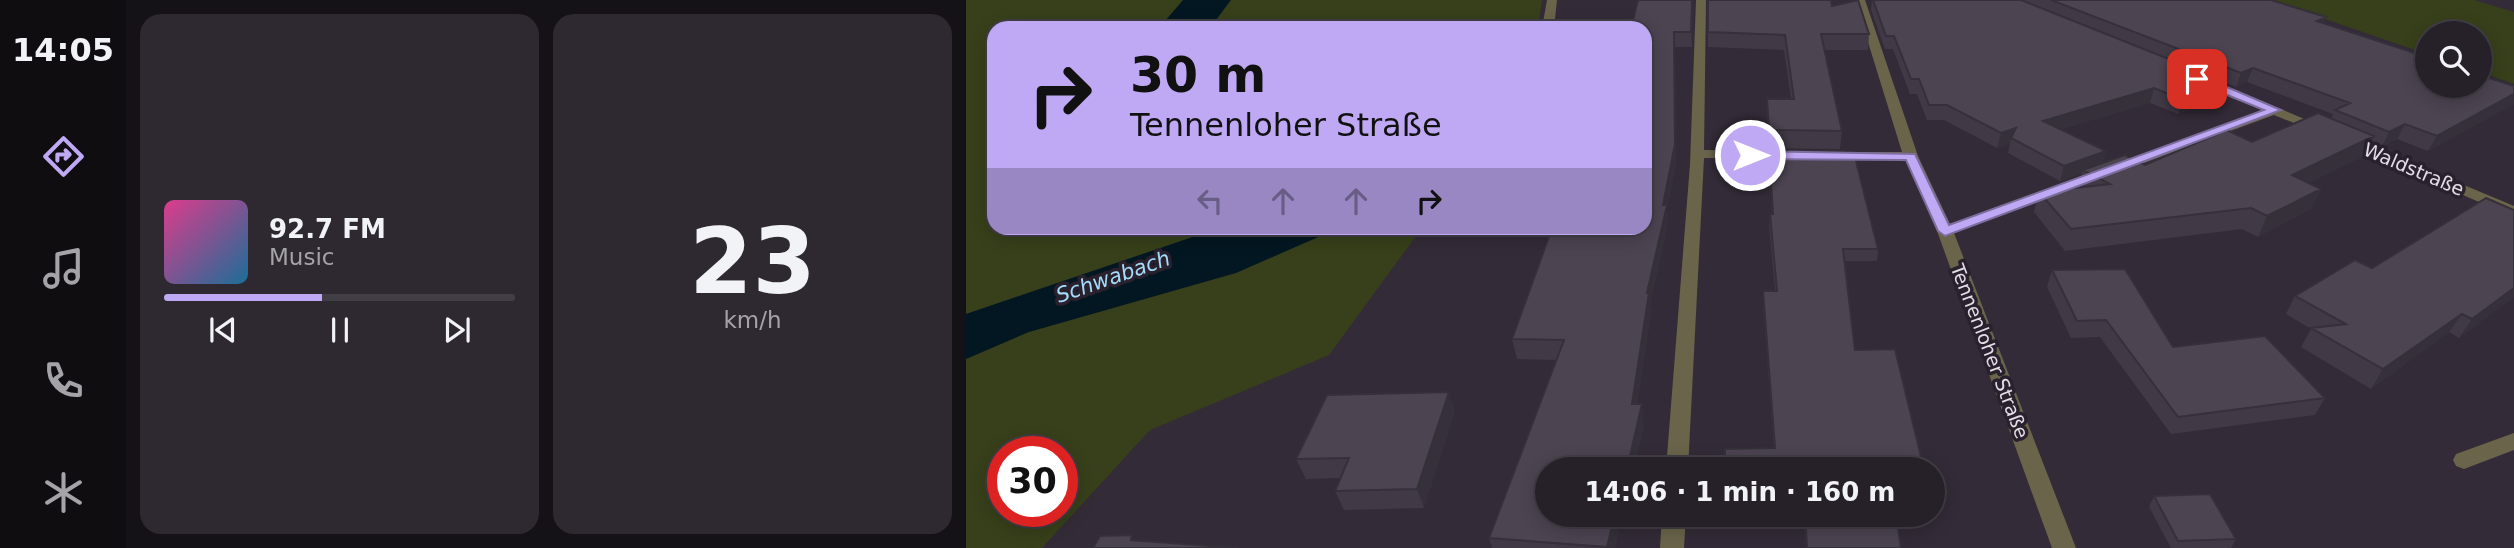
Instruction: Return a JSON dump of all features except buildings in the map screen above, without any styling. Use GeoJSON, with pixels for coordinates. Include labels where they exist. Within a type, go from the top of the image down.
{"type":"FeatureCollection","features":[{"type":"Feature","properties":{"kind":"street"},"geometry":{"type":"LineString","coordinates":[[1549,21],[1552,0]]}},
{"type":"Feature","properties":{"kind":"street"},"geometry":{"type":"LineString","coordinates":[[1678,457],[1697,154],[1701,0]]}},
{"type":"Feature","properties":{"kind":"street","name":"Tennenloher Straße"},"geometry":{"type":"LineString","coordinates":[[1860,0],[1911,156],[1945,231],[2064,548]]}},
{"type":"Feature","properties":{"kind":"street","name":"Waldstraße"},"geometry":{"type":"LineString","coordinates":[[2190,76],[2514,212]]}},
{"type":"Feature","properties":{"kind":"street"},"geometry":{"type":"LineString","coordinates":[[1945,231],[2275,110]]}},
{"type":"Feature","properties":{"kind":"street"},"geometry":{"type":"LineString","coordinates":[[1697,154],[1911,156]]}},
{"type":"Feature","properties":{"kind":"street"},"geometry":{"type":"LineString","coordinates":[[2465,460],[2514,441]]}},
{"type":"Feature","properties":{"kind":"street"},"geometry":{"type":"LineString","coordinates":[[1672,548],[1673,527]]}},
{"type":"Feature","properties":{"kind":"green space"},"geometry":{"type":"Polygon","coordinates":[[[966,0],[1542,0],[1539,21],[987,21],[987,235],[1417,235],[1329,355],[1150,430],[1078,509],[1078,436],[987,436],[987,527],[1061,527],[1042,548],[966,548],[966,359],[1028,331],[1025,296],[966,314],[966,0]]]}},
{"type":"Feature","properties":{"kind":"green space"},"geometry":{"type":"Polygon","coordinates":[[[2269,0],[2474,0],[2514,12],[2514,84],[2492,76],[2492,21],[2415,21],[2415,50],[2269,0]]]}},
{"type":"Feature","properties":{"kind":"water"},"geometry":{"type":"Polygon","coordinates":[[[1183,0],[1231,0],[1215,21],[1165,21],[1183,0]]]}},
{"type":"Feature","properties":{"kind":"water","name":"Schwabach"},"geometry":{"type":"Polygon","coordinates":[[[1198,235],[1323,235],[1236,273],[1029,332],[966,359],[966,314],[1198,235]]]}},
{"type":"Feature","properties":{"kind":"route"},"geometry":{"type":"LineString","coordinates":[[1750,155],[1911,156],[1945,231],[2275,110],[2197,79]]}}]}
